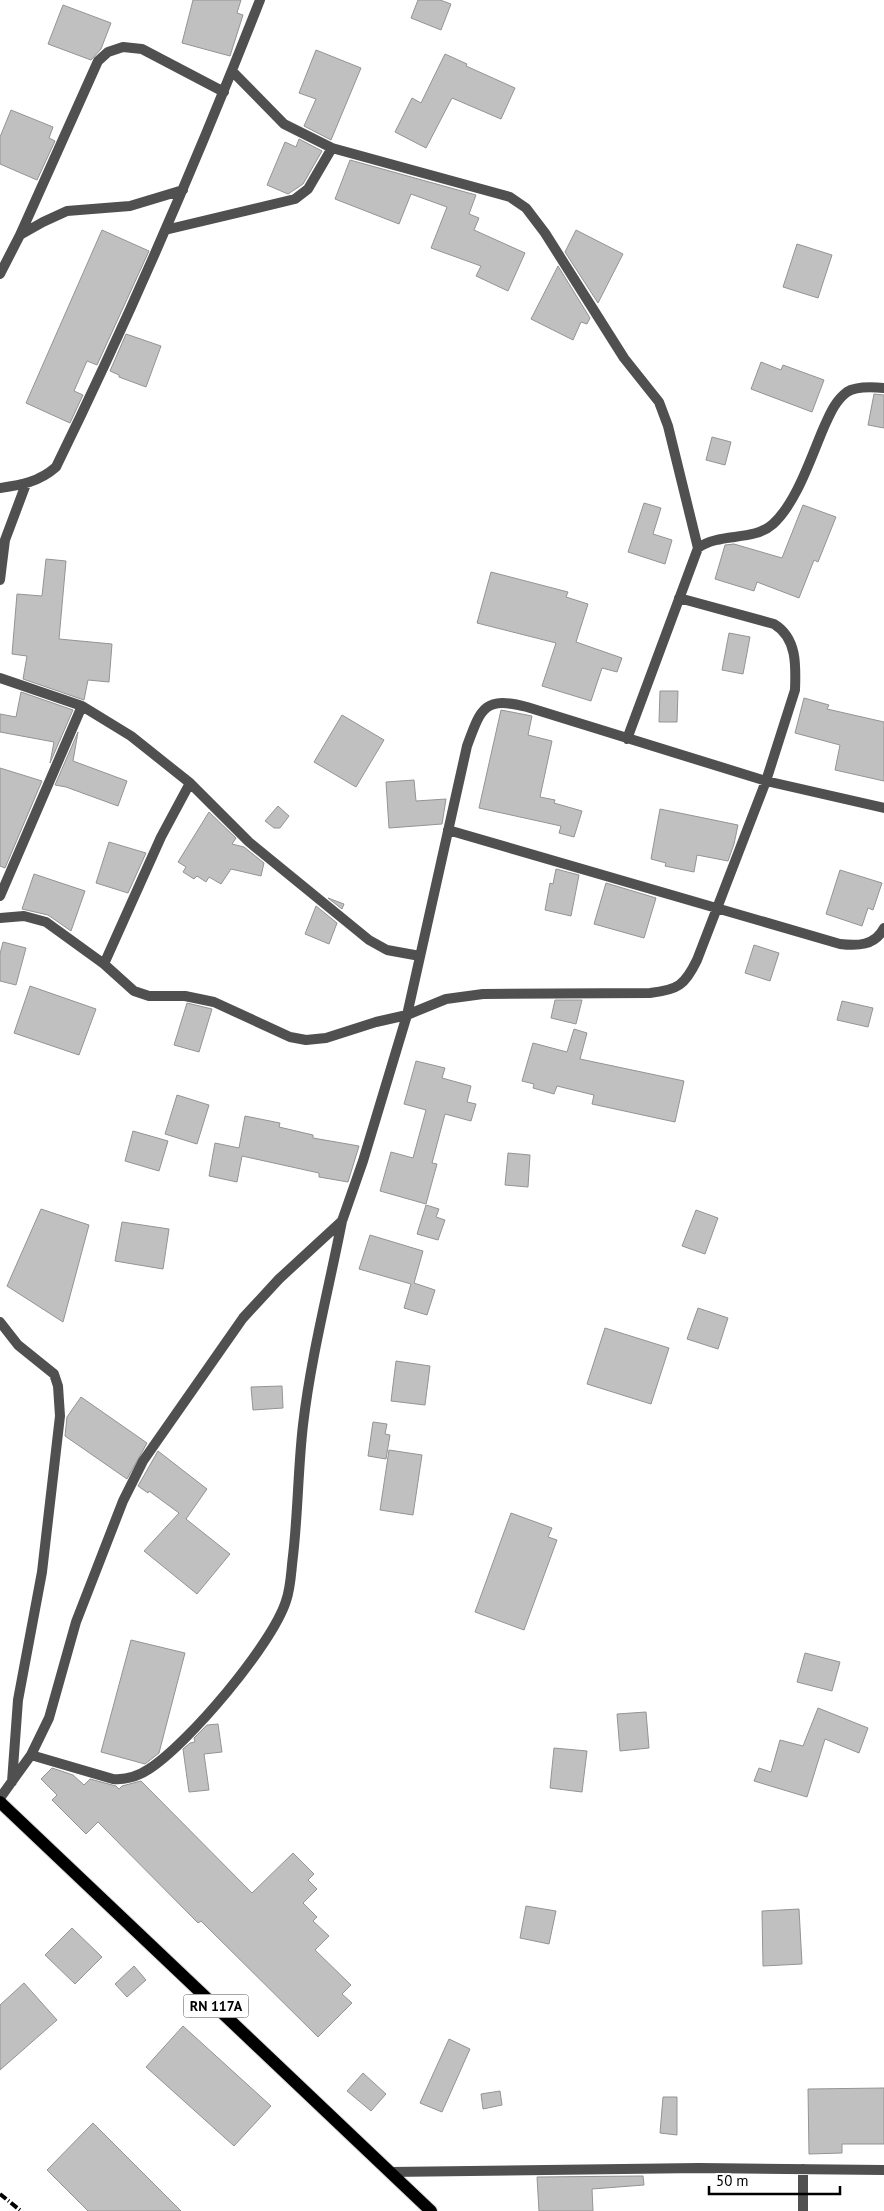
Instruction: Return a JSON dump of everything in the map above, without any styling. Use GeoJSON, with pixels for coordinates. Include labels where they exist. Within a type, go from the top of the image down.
{"type":"FeatureCollection","features":[{"type":"Feature","properties":{"kind":"main road","name":"RN 117A"},"geometry":{"type":"LineString","coordinates":[[0,1800],[431,2211]]}},
{"type":"Feature","properties":{"kind":"street"},"geometry":{"type":"LineString","coordinates":[[0,488],[26,484],[46,476],[56,467],[103,372],[183,190],[260,0]]}},
{"type":"Feature","properties":{"kind":"street"},"geometry":{"type":"LineString","coordinates":[[0,274],[20,235],[98,61],[108,52],[123,47],[142,49],[224,92]]}},
{"type":"Feature","properties":{"kind":"street"},"geometry":{"type":"LineString","coordinates":[[232,71],[284,124],[332,148],[510,197],[526,208],[545,233],[624,358],[660,402],[668,426],[698,548],[628,739]]}},
{"type":"Feature","properties":{"kind":"street"},"geometry":{"type":"LineString","coordinates":[[165,230],[295,199],[308,189],[332,148]]}},
{"type":"Feature","properties":{"kind":"street"},"geometry":{"type":"LineString","coordinates":[[20,235],[67,211],[130,206],[183,190]]}},
{"type":"Feature","properties":{"kind":"street"},"geometry":{"type":"LineString","coordinates":[[698,548],[711,541],[760,532],[772,525],[788,506],[835,404],[848,391],[870,387],[884,388]]}},
{"type":"Feature","properties":{"kind":"street"},"geometry":{"type":"LineString","coordinates":[[0,580],[5,540],[26,484]]}},
{"type":"Feature","properties":{"kind":"street"},"geometry":{"type":"LineString","coordinates":[[0,918],[24,916],[40,920],[52,926],[104,964],[134,991],[149,996],[185,996],[214,1002],[290,1037],[306,1040],[326,1038],[376,1022],[407,1015],[446,999],[469,995],[650,993],[673,990],[688,978],[697,960],[766,782],[795,690],[793,648],[788,636],[774,624],[679,598]]}},
{"type":"Feature","properties":{"kind":"street"},"geometry":{"type":"LineString","coordinates":[[0,678],[82,706],[131,736],[190,783],[249,842],[369,940],[387,950],[420,956]]}},
{"type":"Feature","properties":{"kind":"street"},"geometry":{"type":"LineString","coordinates":[[31,1755],[113,1779],[125,1780],[140,1775],[168,1755],[204,1717],[237,1679],[280,1615],[290,1584],[303,1425],[309,1383],[342,1221],[363,1161],[407,1015],[467,746],[480,716],[491,704],[506,702],[520,705],[766,782],[884,808]]}},
{"type":"Feature","properties":{"kind":"street"},"geometry":{"type":"LineString","coordinates":[[0,896],[82,706]]}},
{"type":"Feature","properties":{"kind":"street"},"geometry":{"type":"LineString","coordinates":[[104,964],[161,837],[190,783]]}},
{"type":"Feature","properties":{"kind":"street"},"geometry":{"type":"LineString","coordinates":[[448,830],[840,944],[852,945],[873,941],[880,936],[884,928]]}},
{"type":"Feature","properties":{"kind":"street"},"geometry":{"type":"LineString","coordinates":[[0,1800],[31,1755],[49,1718],[79,1614],[123,1501],[143,1461],[243,1318],[279,1279],[342,1221]]}},
{"type":"Feature","properties":{"kind":"street"},"geometry":{"type":"LineString","coordinates":[[0,1322],[18,1345],[54,1374],[58,1386],[60,1416],[42,1572],[18,1700],[12,1782]]}},
{"type":"Feature","properties":{"kind":"street"},"geometry":{"type":"LineString","coordinates":[[390,2172],[699,2168],[884,2170]]}},
{"type":"Feature","properties":{"kind":"street"},"geometry":{"type":"LineString","coordinates":[[803,2169],[803,2211]]}},
{"type":"Feature","properties":{"kind":"building"},"geometry":{"type":"Polygon","coordinates":[[[193,0],[241,0],[237,13],[243,15],[230,56],[182,43],[193,0]]]}},
{"type":"Feature","properties":{"kind":"building"},"geometry":{"type":"Polygon","coordinates":[[[418,0],[440,0],[451,4],[441,30],[411,18],[418,0]]]}},
{"type":"Feature","properties":{"kind":"building"},"geometry":{"type":"Polygon","coordinates":[[[63,5],[111,23],[101,49],[91,60],[48,44],[63,5]]]}},
{"type":"Feature","properties":{"kind":"building"},"geometry":{"type":"Polygon","coordinates":[[[316,50],[361,68],[331,140],[304,126],[316,99],[299,93],[316,50]]]}},
{"type":"Feature","properties":{"kind":"building"},"geometry":{"type":"Polygon","coordinates":[[[445,54],[467,64],[466,66],[515,88],[501,119],[452,98],[426,148],[395,132],[412,98],[421,103],[445,54]]]}},
{"type":"Feature","properties":{"kind":"building"},"geometry":{"type":"Polygon","coordinates":[[[11,110],[53,127],[49,138],[55,141],[37,180],[0,164],[0,137],[11,110]]]}},
{"type":"Feature","properties":{"kind":"building"},"geometry":{"type":"Polygon","coordinates":[[[299,139],[322,151],[303,184],[288,194],[267,185],[285,142],[296,147],[299,139]]]}},
{"type":"Feature","properties":{"kind":"building"},"geometry":{"type":"Polygon","coordinates":[[[350,160],[476,195],[469,214],[479,218],[474,230],[525,253],[508,291],[476,276],[481,266],[431,248],[447,207],[411,194],[399,224],[335,199],[350,160]]]}},
{"type":"Feature","properties":{"kind":"building"},"geometry":{"type":"Polygon","coordinates":[[[102,230],[149,251],[97,365],[87,361],[74,391],[83,395],[70,423],[26,403],[102,230]]]}},
{"type":"Feature","properties":{"kind":"building"},"geometry":{"type":"Polygon","coordinates":[[[576,230],[623,254],[598,303],[565,252],[576,230]]]}},
{"type":"Feature","properties":{"kind":"building"},"geometry":{"type":"Polygon","coordinates":[[[797,244],[832,255],[818,298],[783,287],[797,244]]]}},
{"type":"Feature","properties":{"kind":"building"},"geometry":{"type":"Polygon","coordinates":[[[558,266],[590,318],[587,324],[581,322],[573,340],[531,319],[558,266]]]}},
{"type":"Feature","properties":{"kind":"building"},"geometry":{"type":"Polygon","coordinates":[[[126,334],[161,346],[146,387],[119,377],[119,375],[110,371],[126,334]]]}},
{"type":"Feature","properties":{"kind":"building"},"geometry":{"type":"Polygon","coordinates":[[[761,362],[781,370],[783,365],[824,380],[812,412],[751,389],[761,362]]]}},
{"type":"Feature","properties":{"kind":"building"},"geometry":{"type":"Polygon","coordinates":[[[874,394],[884,395],[884,428],[868,425],[874,394]]]}},
{"type":"Feature","properties":{"kind":"building"},"geometry":{"type":"Polygon","coordinates":[[[712,437],[731,442],[725,465],[706,460],[712,437]]]}},
{"type":"Feature","properties":{"kind":"building"},"geometry":{"type":"Polygon","coordinates":[[[644,503],[661,508],[653,534],[672,540],[665,564],[628,552],[644,503]]]}},
{"type":"Feature","properties":{"kind":"building"},"geometry":{"type":"Polygon","coordinates":[[[803,505],[836,517],[818,562],[814,560],[799,598],[757,582],[754,591],[715,579],[725,545],[734,544],[782,558],[803,505]]]}},
{"type":"Feature","properties":{"kind":"building"},"geometry":{"type":"Polygon","coordinates":[[[46,559],[66,561],[59,639],[112,644],[109,682],[88,680],[84,700],[23,679],[27,656],[12,654],[17,594],[42,596],[46,559]]]}},
{"type":"Feature","properties":{"kind":"building"},"geometry":{"type":"Polygon","coordinates":[[[491,572],[568,592],[566,597],[588,604],[576,642],[622,658],[617,672],[602,668],[591,701],[542,686],[556,643],[477,623],[491,572]]]}},
{"type":"Feature","properties":{"kind":"building"},"geometry":{"type":"Polygon","coordinates":[[[729,633],[750,637],[743,674],[722,670],[729,633]]]}},
{"type":"Feature","properties":{"kind":"building"},"geometry":{"type":"Polygon","coordinates":[[[660,691],[678,691],[677,722],[659,722],[660,691]]]}},
{"type":"Feature","properties":{"kind":"building"},"geometry":{"type":"Polygon","coordinates":[[[21,692],[73,710],[50,763],[54,742],[0,732],[0,714],[16,717],[21,692]]]}},
{"type":"Feature","properties":{"kind":"building"},"geometry":{"type":"Polygon","coordinates":[[[804,698],[829,705],[827,709],[884,722],[884,781],[835,770],[840,745],[795,733],[804,698]]]}},
{"type":"Feature","properties":{"kind":"building"},"geometry":{"type":"Polygon","coordinates":[[[501,710],[532,716],[528,735],[552,741],[540,797],[555,800],[554,803],[582,811],[574,837],[559,833],[561,826],[479,808],[501,710]]]}},
{"type":"Feature","properties":{"kind":"building"},"geometry":{"type":"Polygon","coordinates":[[[342,715],[384,740],[356,787],[314,762],[342,715]]]}},
{"type":"Feature","properties":{"kind":"building"},"geometry":{"type":"Polygon","coordinates":[[[78,732],[73,761],[127,781],[118,806],[66,787],[55,785],[78,732]]]}},
{"type":"Feature","properties":{"kind":"building"},"geometry":{"type":"Polygon","coordinates":[[[0,768],[42,781],[5,868],[0,866],[0,768]]]}},
{"type":"Feature","properties":{"kind":"building"},"geometry":{"type":"Polygon","coordinates":[[[414,780],[416,801],[446,799],[442,824],[389,828],[386,782],[414,780]]]}},
{"type":"Feature","properties":{"kind":"building"},"geometry":{"type":"Polygon","coordinates":[[[278,806],[289,816],[280,828],[274,828],[265,821],[278,806]]]}},
{"type":"Feature","properties":{"kind":"building"},"geometry":{"type":"Polygon","coordinates":[[[660,809],[738,825],[728,861],[697,855],[694,872],[665,866],[666,863],[651,859],[660,809]]]}},
{"type":"Feature","properties":{"kind":"building"},"geometry":{"type":"Polygon","coordinates":[[[209,812],[236,838],[232,844],[244,847],[264,863],[261,876],[231,869],[221,884],[209,877],[206,882],[197,876],[194,879],[183,872],[186,867],[178,862],[209,812]]]}},
{"type":"Feature","properties":{"kind":"building"},"geometry":{"type":"Polygon","coordinates":[[[109,842],[146,853],[128,893],[96,883],[109,842]]]}},
{"type":"Feature","properties":{"kind":"building"},"geometry":{"type":"Polygon","coordinates":[[[556,869],[579,875],[571,916],[545,910],[550,883],[553,884],[556,869]]]}},
{"type":"Feature","properties":{"kind":"building"},"geometry":{"type":"Polygon","coordinates":[[[840,870],[882,883],[873,910],[868,908],[862,926],[826,914],[840,870]]]}},
{"type":"Feature","properties":{"kind":"building"},"geometry":{"type":"Polygon","coordinates":[[[34,874],[85,891],[71,931],[48,915],[22,909],[34,874]]]}},
{"type":"Feature","properties":{"kind":"building"},"geometry":{"type":"Polygon","coordinates":[[[606,883],[656,898],[644,938],[594,924],[606,883]]]}},
{"type":"Feature","properties":{"kind":"building"},"geometry":{"type":"Polygon","coordinates":[[[328,898],[344,904],[342,909],[328,898]]]}},
{"type":"Feature","properties":{"kind":"building"},"geometry":{"type":"Polygon","coordinates":[[[316,906],[337,923],[329,944],[305,934],[316,906]]]}},
{"type":"Feature","properties":{"kind":"building"},"geometry":{"type":"Polygon","coordinates":[[[3,942],[26,948],[16,985],[0,981],[0,954],[3,942]]]}},
{"type":"Feature","properties":{"kind":"building"},"geometry":{"type":"Polygon","coordinates":[[[754,945],[779,953],[770,981],[745,973],[754,945]]]}},
{"type":"Feature","properties":{"kind":"building"},"geometry":{"type":"Polygon","coordinates":[[[30,986],[96,1009],[79,1055],[14,1033],[30,986]]]}},
{"type":"Feature","properties":{"kind":"building"},"geometry":{"type":"Polygon","coordinates":[[[555,1000],[582,1000],[576,1024],[551,1018],[555,1000]]]}},
{"type":"Feature","properties":{"kind":"building"},"geometry":{"type":"Polygon","coordinates":[[[842,1001],[873,1008],[868,1027],[837,1020],[842,1001]]]}},
{"type":"Feature","properties":{"kind":"building"},"geometry":{"type":"Polygon","coordinates":[[[187,1003],[212,1009],[199,1052],[174,1045],[187,1003]]]}},
{"type":"Feature","properties":{"kind":"building"},"geometry":{"type":"Polygon","coordinates":[[[574,1029],[587,1033],[580,1059],[684,1081],[675,1122],[592,1104],[594,1095],[557,1086],[554,1094],[533,1088],[534,1084],[522,1081],[533,1043],[567,1052],[574,1029]]]}},
{"type":"Feature","properties":{"kind":"building"},"geometry":{"type":"Polygon","coordinates":[[[416,1061],[445,1068],[442,1078],[471,1086],[467,1102],[476,1104],[471,1121],[445,1114],[432,1163],[437,1164],[426,1204],[380,1191],[391,1152],[413,1158],[426,1110],[404,1104],[416,1061]]]}},
{"type":"Feature","properties":{"kind":"building"},"geometry":{"type":"Polygon","coordinates":[[[177,1095],[209,1105],[197,1144],[165,1134],[177,1095]]]}},
{"type":"Feature","properties":{"kind":"building"},"geometry":{"type":"Polygon","coordinates":[[[245,1116],[280,1123],[279,1127],[313,1135],[313,1138],[359,1146],[348,1182],[319,1177],[319,1173],[242,1156],[237,1182],[209,1176],[215,1143],[239,1148],[245,1116]]]}},
{"type":"Feature","properties":{"kind":"building"},"geometry":{"type":"Polygon","coordinates":[[[133,1131],[168,1141],[159,1171],[125,1161],[133,1131]]]}},
{"type":"Feature","properties":{"kind":"building"},"geometry":{"type":"Polygon","coordinates":[[[508,1153],[530,1155],[528,1187],[505,1185],[508,1153]]]}},
{"type":"Feature","properties":{"kind":"building"},"geometry":{"type":"Polygon","coordinates":[[[426,1205],[439,1209],[436,1217],[445,1220],[438,1240],[417,1234],[426,1205]]]}},
{"type":"Feature","properties":{"kind":"building"},"geometry":{"type":"Polygon","coordinates":[[[41,1209],[89,1225],[63,1322],[7,1286],[41,1209]]]}},
{"type":"Feature","properties":{"kind":"building"},"geometry":{"type":"Polygon","coordinates":[[[696,1210],[718,1218],[705,1254],[682,1246],[696,1210]]]}},
{"type":"Feature","properties":{"kind":"building"},"geometry":{"type":"Polygon","coordinates":[[[122,1222],[169,1229],[163,1269],[115,1261],[122,1222]]]}},
{"type":"Feature","properties":{"kind":"building"},"geometry":{"type":"Polygon","coordinates":[[[370,1235],[423,1251],[414,1283],[435,1290],[427,1315],[404,1308],[411,1284],[359,1269],[370,1235]]]}},
{"type":"Feature","properties":{"kind":"building"},"geometry":{"type":"Polygon","coordinates":[[[698,1308],[728,1318],[718,1349],[687,1339],[698,1308]]]}},
{"type":"Feature","properties":{"kind":"building"},"geometry":{"type":"Polygon","coordinates":[[[605,1328],[669,1348],[651,1404],[587,1384],[605,1328]]]}},
{"type":"Feature","properties":{"kind":"building"},"geometry":{"type":"Polygon","coordinates":[[[396,1361],[430,1366],[425,1405],[391,1401],[396,1361]]]}},
{"type":"Feature","properties":{"kind":"building"},"geometry":{"type":"Polygon","coordinates":[[[282,1386],[283,1408],[253,1410],[251,1387],[282,1386]]]}},
{"type":"Feature","properties":{"kind":"building"},"geometry":{"type":"Polygon","coordinates":[[[81,1397],[147,1443],[127,1479],[65,1436],[67,1417],[81,1397]]]}},
{"type":"Feature","properties":{"kind":"building"},"geometry":{"type":"Polygon","coordinates":[[[373,1422],[387,1424],[385,1434],[390,1435],[386,1459],[368,1456],[373,1422]]]}},
{"type":"Feature","properties":{"kind":"building"},"geometry":{"type":"Polygon","coordinates":[[[389,1450],[422,1455],[413,1515],[380,1510],[389,1450]]]}},
{"type":"Feature","properties":{"kind":"building"},"geometry":{"type":"Polygon","coordinates":[[[158,1451],[207,1489],[186,1519],[230,1554],[197,1594],[144,1551],[179,1513],[149,1491],[148,1493],[138,1486],[158,1451]]]}},
{"type":"Feature","properties":{"kind":"building"},"geometry":{"type":"Polygon","coordinates":[[[511,1513],[552,1528],[548,1537],[557,1540],[524,1630],[475,1612],[511,1513]]]}},
{"type":"Feature","properties":{"kind":"building"},"geometry":{"type":"Polygon","coordinates":[[[131,1640],[185,1653],[159,1753],[145,1764],[101,1752],[131,1640]]]}},
{"type":"Feature","properties":{"kind":"building"},"geometry":{"type":"Polygon","coordinates":[[[805,1653],[840,1662],[832,1691],[797,1682],[805,1653]]]}},
{"type":"Feature","properties":{"kind":"building"},"geometry":{"type":"Polygon","coordinates":[[[818,1708],[868,1728],[859,1753],[825,1739],[807,1797],[754,1781],[759,1768],[771,1772],[780,1740],[803,1746],[818,1708]]]}},
{"type":"Feature","properties":{"kind":"building"},"geometry":{"type":"Polygon","coordinates":[[[646,1712],[649,1748],[620,1751],[617,1714],[646,1712]]]}},
{"type":"Feature","properties":{"kind":"building"},"geometry":{"type":"Polygon","coordinates":[[[218,1724],[222,1752],[204,1754],[209,1790],[189,1792],[183,1749],[190,1743],[195,1742],[194,1738],[207,1725],[218,1724]]]}},
{"type":"Feature","properties":{"kind":"building"},"geometry":{"type":"Polygon","coordinates":[[[554,1748],[587,1751],[582,1792],[550,1788],[554,1748]]]}},
{"type":"Feature","properties":{"kind":"building"},"geometry":{"type":"Polygon","coordinates":[[[52,1768],[73,1775],[84,1785],[90,1779],[116,1786],[119,1789],[122,1786],[141,1781],[252,1893],[293,1853],[314,1874],[308,1880],[317,1889],[303,1903],[317,1917],[313,1921],[329,1936],[315,1950],[351,1985],[342,1994],[352,2003],[318,2037],[201,1921],[198,1923],[98,1822],[86,1834],[52,1800],[57,1795],[41,1779],[52,1768]]]}},
{"type":"Feature","properties":{"kind":"building"},"geometry":{"type":"Polygon","coordinates":[[[526,1906],[556,1911],[549,1944],[520,1938],[526,1906]]]}},
{"type":"Feature","properties":{"kind":"building"},"geometry":{"type":"Polygon","coordinates":[[[799,1909],[802,1964],[763,1966],[762,1911],[799,1909]]]}},
{"type":"Feature","properties":{"kind":"building"},"geometry":{"type":"Polygon","coordinates":[[[72,1928],[102,1957],[75,1984],[45,1955],[72,1928]]]}},
{"type":"Feature","properties":{"kind":"building"},"geometry":{"type":"Polygon","coordinates":[[[134,1966],[146,1980],[127,1997],[115,1984],[134,1966]]]}},
{"type":"Feature","properties":{"kind":"building"},"geometry":{"type":"Polygon","coordinates":[[[24,1983],[57,2020],[0,2070],[0,2005],[24,1983]]]}},
{"type":"Feature","properties":{"kind":"building"},"geometry":{"type":"Polygon","coordinates":[[[183,2026],[271,2106],[234,2146],[146,2067],[183,2026]]]}},
{"type":"Feature","properties":{"kind":"building"},"geometry":{"type":"Polygon","coordinates":[[[449,2039],[470,2049],[442,2112],[420,2103],[449,2039]]]}},
{"type":"Feature","properties":{"kind":"building"},"geometry":{"type":"Polygon","coordinates":[[[363,2073],[386,2094],[371,2111],[347,2091],[363,2073]]]}},
{"type":"Feature","properties":{"kind":"building"},"geometry":{"type":"Polygon","coordinates":[[[884,2088],[884,2144],[842,2144],[842,2153],[809,2154],[808,2089],[884,2088]]]}},
{"type":"Feature","properties":{"kind":"building"},"geometry":{"type":"Polygon","coordinates":[[[500,2091],[502,2105],[483,2109],[481,2094],[500,2091]]]}},
{"type":"Feature","properties":{"kind":"building"},"geometry":{"type":"Polygon","coordinates":[[[663,2097],[677,2097],[677,2135],[660,2133],[663,2097]]]}},
{"type":"Feature","properties":{"kind":"building"},"geometry":{"type":"Polygon","coordinates":[[[93,2123],[181,2211],[88,2211],[47,2170],[93,2123]]]}},
{"type":"Feature","properties":{"kind":"building"},"geometry":{"type":"Polygon","coordinates":[[[643,2176],[644,2185],[592,2189],[593,2211],[539,2211],[537,2177],[643,2176]]]}},
{"type":"Feature","properties":{"kind":"railway"},"geometry":{"type":"LineString","coordinates":[[0,2194],[21,2211]]}}]}
